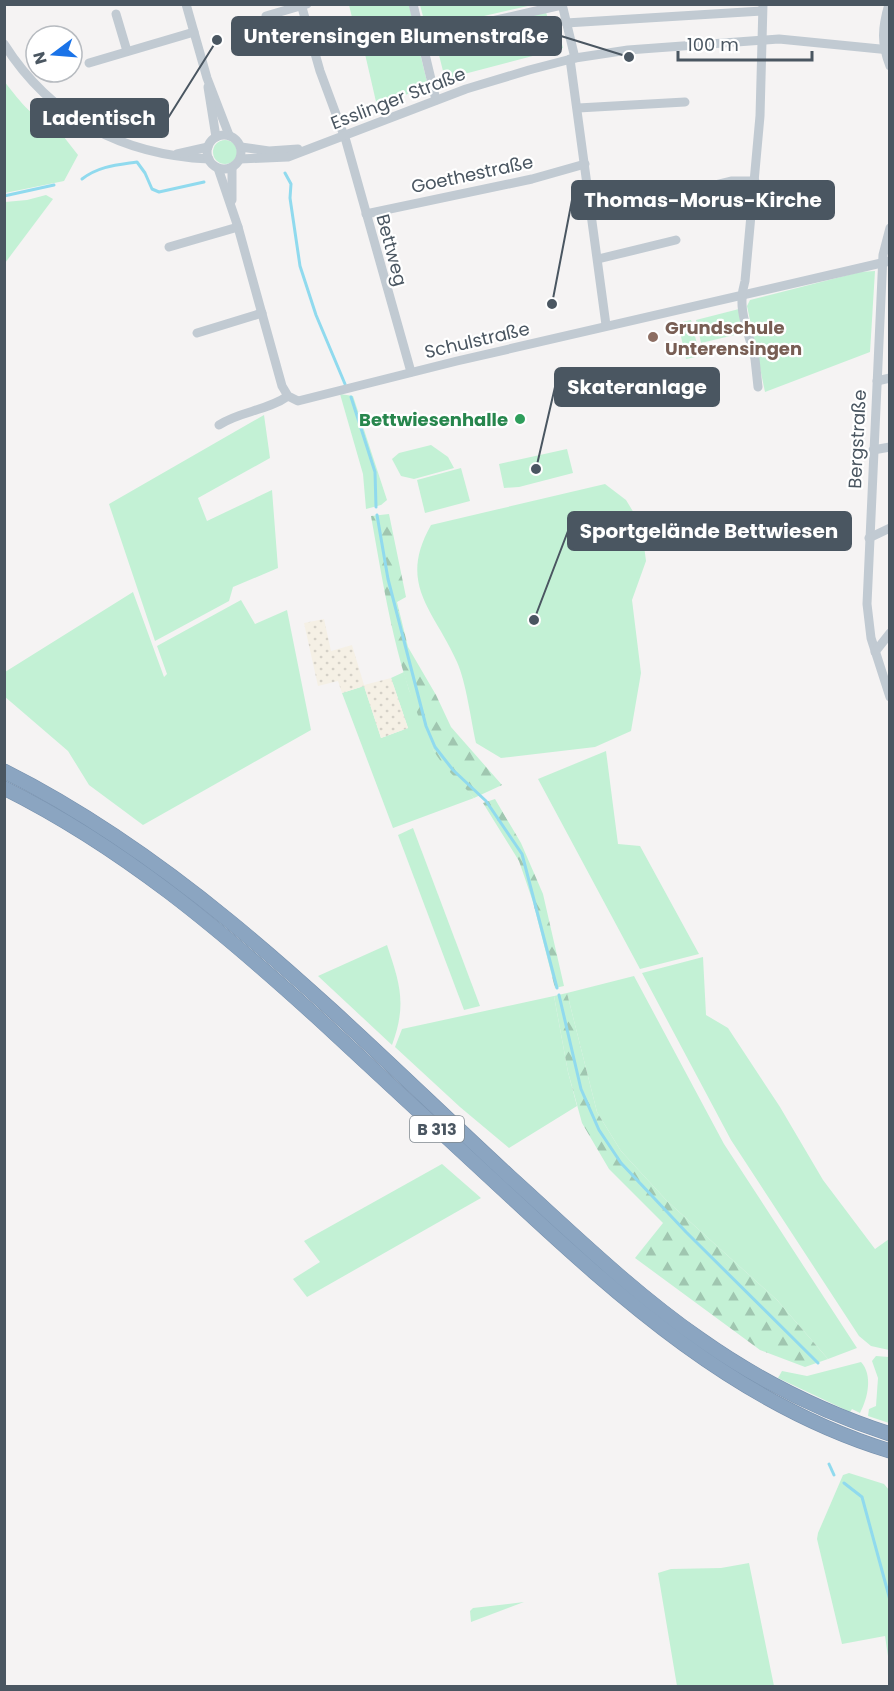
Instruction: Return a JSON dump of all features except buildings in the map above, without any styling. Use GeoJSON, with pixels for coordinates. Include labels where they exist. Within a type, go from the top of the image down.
{"type":"FeatureCollection","features":[{"type":"Feature","properties":{"kind":"highway","name":"B 313"},"geometry":{"type":"LineString","coordinates":[[4,771],[134,847],[223,915],[303,985],[587,1247],[670,1317],[717,1351],[760,1377],[804,1400],[890,1434]]}},
{"type":"Feature","properties":{"kind":"highway","name":"B 313"},"geometry":{"type":"LineString","coordinates":[[6,788],[110,849],[150,877],[226,937],[583,1263],[656,1325],[735,1380],[776,1403],[840,1433],[890,1451]]}},
{"type":"Feature","properties":{"kind":"street"},"geometry":{"type":"LineString","coordinates":[[186,4],[207,78],[230,135],[241,147],[240,159],[232,168],[232,208]]}},
{"type":"Feature","properties":{"kind":"street"},"geometry":{"type":"LineString","coordinates":[[413,4],[436,100]]}},
{"type":"Feature","properties":{"kind":"street"},"geometry":{"type":"LineString","coordinates":[[889,4],[883,30],[890,66]]}},
{"type":"Feature","properties":{"kind":"street"},"geometry":{"type":"LineString","coordinates":[[266,16],[303,5]]}},
{"type":"Feature","properties":{"kind":"street","name":"Bettweg"},"geometry":{"type":"LineString","coordinates":[[303,5],[320,71],[344,136],[411,372]]}},
{"type":"Feature","properties":{"kind":"street"},"geometry":{"type":"LineString","coordinates":[[421,37],[562,5],[572,59],[606,325]]}},
{"type":"Feature","properties":{"kind":"street"},"geometry":{"type":"LineString","coordinates":[[566,23],[762,8],[760,116],[745,281],[741,295],[744,322],[755,360],[758,387]]}},
{"type":"Feature","properties":{"kind":"street"},"geometry":{"type":"LineString","coordinates":[[116,14],[127,51]]}},
{"type":"Feature","properties":{"kind":"street"},"geometry":{"type":"LineString","coordinates":[[378,33],[417,23]]}},
{"type":"Feature","properties":{"kind":"street"},"geometry":{"type":"LineString","coordinates":[[89,63],[194,32]]}},
{"type":"Feature","properties":{"kind":"street","name":"Esslinger Straße"},"geometry":{"type":"LineString","coordinates":[[240,159],[288,157],[436,100],[497,79],[572,59],[628,50],[790,39],[886,50]]}},
{"type":"Feature","properties":{"kind":"street"},"geometry":{"type":"LineString","coordinates":[[4,44],[38,87],[75,118],[128,145],[153,152],[208,159],[218,168],[238,227],[282,386],[288,396]]}},
{"type":"Feature","properties":{"kind":"street"},"geometry":{"type":"LineString","coordinates":[[207,78],[216,137]]}},
{"type":"Feature","properties":{"kind":"street"},"geometry":{"type":"LineString","coordinates":[[578,108],[685,102]]}},
{"type":"Feature","properties":{"kind":"street"},"geometry":{"type":"LineString","coordinates":[[174,155],[208,147],[216,137],[230,135]]}},
{"type":"Feature","properties":{"kind":"street"},"geometry":{"type":"LineString","coordinates":[[208,147],[208,159]]}},
{"type":"Feature","properties":{"kind":"street","name":"Esslinger Straße"},"geometry":{"type":"LineString","coordinates":[[241,147],[269,151],[310,149]]}},
{"type":"Feature","properties":{"kind":"street","name":"Goethestraße"},"geometry":{"type":"LineString","coordinates":[[366,214],[532,179],[585,164]]}},
{"type":"Feature","properties":{"kind":"street"},"geometry":{"type":"LineString","coordinates":[[218,168],[232,168]]}},
{"type":"Feature","properties":{"kind":"street"},"geometry":{"type":"LineString","coordinates":[[591,215],[731,181],[755,181]]}},
{"type":"Feature","properties":{"kind":"street"},"geometry":{"type":"LineString","coordinates":[[169,247],[238,227]]}},
{"type":"Feature","properties":{"kind":"street","name":"Bergstraße"},"geometry":{"type":"LineString","coordinates":[[890,228],[884,248],[886,262],[873,450],[867,616],[875,652],[890,697]]}},
{"type":"Feature","properties":{"kind":"street"},"geometry":{"type":"LineString","coordinates":[[598,259],[676,240]]}},
{"type":"Feature","properties":{"kind":"street","name":"Schulstraße"},"geometry":{"type":"LineString","coordinates":[[219,425],[236,416],[277,403],[288,396],[298,401],[606,325],[886,262]]}},
{"type":"Feature","properties":{"kind":"street"},"geometry":{"type":"LineString","coordinates":[[197,333],[262,313]]}},
{"type":"Feature","properties":{"kind":"street"},"geometry":{"type":"LineString","coordinates":[[877,381],[890,378]]}},
{"type":"Feature","properties":{"kind":"street"},"geometry":{"type":"LineString","coordinates":[[873,450],[890,447]]}},
{"type":"Feature","properties":{"kind":"street"},"geometry":{"type":"LineString","coordinates":[[869,538],[890,528]]}},
{"type":"Feature","properties":{"kind":"street"},"geometry":{"type":"LineString","coordinates":[[875,652],[890,633]]}},
{"type":"Feature","properties":{"kind":"green space"},"geometry":{"type":"Polygon","coordinates":[[[420,4],[532,5],[432,28],[425,24],[420,4]]]}},
{"type":"Feature","properties":{"kind":"green space"},"geometry":{"type":"Polygon","coordinates":[[[349,5],[409,5],[412,17],[377,25],[378,30],[356,34],[349,5]]]}},
{"type":"Feature","properties":{"kind":"green space"},"geometry":{"type":"Polygon","coordinates":[[[546,12],[548,19],[555,17],[563,48],[445,79],[435,39],[546,12]]]}},
{"type":"Feature","properties":{"kind":"green space"},"geometry":{"type":"Polygon","coordinates":[[[414,28],[428,86],[377,106],[362,41],[414,28]]]}},
{"type":"Feature","properties":{"kind":"green space"},"geometry":{"type":"Polygon","coordinates":[[[4,81],[32,113],[53,123],[78,155],[64,181],[5,193],[4,81]]]}},
{"type":"Feature","properties":{"kind":"green space"},"geometry":{"type":"Polygon","coordinates":[[[225,140],[234,143],[237,152],[234,161],[225,164],[216,161],[213,152],[216,143],[225,140]]]}},
{"type":"Feature","properties":{"kind":"green space"},"geometry":{"type":"Polygon","coordinates":[[[46,195],[53,199],[5,263],[5,202],[46,195]]]}},
{"type":"Feature","properties":{"kind":"green space"},"geometry":{"type":"Polygon","coordinates":[[[875,271],[870,352],[765,392],[747,306],[750,300],[860,272],[875,271]]]}},
{"type":"Feature","properties":{"kind":"green space"},"geometry":{"type":"Polygon","coordinates":[[[739,309],[743,333],[701,343],[696,320],[739,309]]]}},
{"type":"Feature","properties":{"kind":"green space"},"geometry":{"type":"Polygon","coordinates":[[[691,320],[700,356],[686,359],[678,323],[691,320]]]}},
{"type":"Feature","properties":{"kind":"green space"},"geometry":{"type":"Polygon","coordinates":[[[340,394],[353,396],[387,500],[381,505],[366,509],[363,474],[340,394]]]}},
{"type":"Feature","properties":{"kind":"green space"},"geometry":{"type":"Polygon","coordinates":[[[264,415],[270,458],[198,498],[207,521],[272,490],[278,568],[233,587],[229,601],[155,641],[109,504],[264,415]]]}},
{"type":"Feature","properties":{"kind":"green space"},"geometry":{"type":"Polygon","coordinates":[[[431,445],[448,457],[454,468],[414,479],[401,476],[392,459],[399,453],[431,445]]]}},
{"type":"Feature","properties":{"kind":"green space"},"geometry":{"type":"Polygon","coordinates":[[[567,449],[573,473],[519,487],[504,488],[499,464],[567,449]]]}},
{"type":"Feature","properties":{"kind":"green space"},"geometry":{"type":"Polygon","coordinates":[[[461,468],[470,501],[425,513],[417,480],[461,468]]]}},
{"type":"Feature","properties":{"kind":"green space"},"geometry":{"type":"Polygon","coordinates":[[[605,484],[626,500],[637,518],[646,561],[632,600],[641,673],[631,731],[595,747],[501,758],[476,743],[460,670],[430,612],[418,581],[417,564],[421,546],[431,525],[605,484]]]}},
{"type":"Feature","properties":{"kind":"green space"},"geometry":{"type":"Polygon","coordinates":[[[389,514],[406,597],[397,602],[408,647],[436,695],[451,727],[502,785],[474,798],[446,768],[433,749],[401,664],[387,605],[371,516],[389,514]]]}},
{"type":"Feature","properties":{"kind":"green space"},"geometry":{"type":"Polygon","coordinates":[[[133,592],[164,677],[167,674],[157,646],[241,600],[255,624],[287,610],[311,730],[143,825],[89,785],[68,751],[4,696],[5,672],[133,592]]]}},
{"type":"Feature","properties":{"kind":"green space"},"geometry":{"type":"Polygon","coordinates":[[[404,672],[434,751],[474,798],[393,828],[342,693],[364,686],[381,738],[408,728],[391,678],[404,672]]]}},
{"type":"Feature","properties":{"kind":"green space"},"geometry":{"type":"Polygon","coordinates":[[[606,751],[618,844],[640,846],[699,954],[640,969],[538,779],[606,751]]]}},
{"type":"Feature","properties":{"kind":"green space"},"geometry":{"type":"Polygon","coordinates":[[[495,799],[521,843],[543,894],[564,986],[555,988],[533,902],[519,861],[483,803],[495,799]]]}},
{"type":"Feature","properties":{"kind":"green space"},"geometry":{"type":"Polygon","coordinates":[[[413,828],[480,1006],[464,1010],[398,835],[413,828]]]}},
{"type":"Feature","properties":{"kind":"green space"},"geometry":{"type":"Polygon","coordinates":[[[387,945],[400,994],[397,1031],[392,1045],[318,976],[387,945]]]}},
{"type":"Feature","properties":{"kind":"green space"},"geometry":{"type":"Polygon","coordinates":[[[703,957],[706,1015],[728,1028],[780,1107],[823,1180],[875,1249],[889,1239],[889,1350],[871,1346],[859,1336],[731,1140],[642,973],[703,957]]]}},
{"type":"Feature","properties":{"kind":"green space"},"geometry":{"type":"Polygon","coordinates":[[[634,976],[724,1144],[857,1348],[828,1359],[777,1300],[667,1201],[621,1151],[597,1112],[567,993],[634,976]]]}},
{"type":"Feature","properties":{"kind":"green space"},"geometry":{"type":"Polygon","coordinates":[[[567,993],[597,1112],[621,1151],[667,1201],[777,1300],[828,1359],[805,1367],[760,1350],[635,1258],[663,1223],[609,1169],[582,1123],[568,1072],[554,996],[567,993]]]}},
{"type":"Feature","properties":{"kind":"green space"},"geometry":{"type":"Polygon","coordinates":[[[554,996],[568,1072],[577,1106],[509,1148],[460,1107],[395,1047],[402,1029],[554,996]]]}},
{"type":"Feature","properties":{"kind":"green space"},"geometry":{"type":"Polygon","coordinates":[[[442,1164],[481,1198],[307,1297],[293,1279],[320,1262],[304,1241],[442,1164]]]}},
{"type":"Feature","properties":{"kind":"green space"},"geometry":{"type":"Polygon","coordinates":[[[876,1356],[889,1357],[889,1423],[868,1416],[869,1409],[876,1406],[878,1378],[872,1361],[876,1356]]]}},
{"type":"Feature","properties":{"kind":"green space"},"geometry":{"type":"Polygon","coordinates":[[[861,1362],[867,1373],[868,1387],[860,1413],[852,1409],[850,1412],[778,1378],[782,1371],[807,1376],[861,1362]]]}},
{"type":"Feature","properties":{"kind":"green space"},"geometry":{"type":"Polygon","coordinates":[[[849,1473],[884,1484],[889,1490],[889,1663],[885,1636],[842,1644],[817,1539],[843,1475],[849,1473]]]}},
{"type":"Feature","properties":{"kind":"green space"},"geometry":{"type":"Polygon","coordinates":[[[749,1563],[774,1686],[677,1686],[658,1573],[671,1569],[721,1568],[749,1563]]]}},
{"type":"Feature","properties":{"kind":"green space"},"geometry":{"type":"Polygon","coordinates":[[[524,1602],[471,1622],[470,1611],[473,1608],[524,1602]]]}},
{"type":"Feature","properties":{"kind":"sand"},"geometry":{"type":"Polygon","coordinates":[[[324,619],[331,651],[352,645],[364,685],[391,678],[408,728],[381,738],[364,686],[342,693],[338,681],[318,686],[304,623],[324,619]]]}},
{"type":"Feature","properties":{"kind":"waterway"},"geometry":{"type":"LineString","coordinates":[[82,179],[102,169],[137,162],[152,189],[159,192],[204,182]]}},
{"type":"Feature","properties":{"kind":"waterway"},"geometry":{"type":"LineString","coordinates":[[285,173],[291,184],[290,198],[300,266],[316,315],[345,384]]}},
{"type":"Feature","properties":{"kind":"waterway"},"geometry":{"type":"LineString","coordinates":[[4,196],[54,185]]}},
{"type":"Feature","properties":{"kind":"waterway"},"geometry":{"type":"LineString","coordinates":[[351,397],[375,472],[376,507]]}},
{"type":"Feature","properties":{"kind":"waterway"},"geometry":{"type":"LineString","coordinates":[[377,515],[388,579],[426,726],[435,747],[453,770],[486,801],[522,854],[557,988]]}},
{"type":"Feature","properties":{"kind":"waterway"},"geometry":{"type":"LineString","coordinates":[[559,995],[581,1089],[599,1130],[621,1163],[686,1232],[818,1363]]}},
{"type":"Feature","properties":{"kind":"waterway"},"geometry":{"type":"LineString","coordinates":[[829,1464],[834,1475]]}},
{"type":"Feature","properties":{"kind":"waterway"},"geometry":{"type":"LineString","coordinates":[[844,1483],[862,1497],[890,1600]]}},
{"type":"Feature","properties":{"kind":"place","name":"Ladentisch"},"geometry":{"type":"Point","coordinates":[217,40]}},
{"type":"Feature","properties":{"kind":"place","name":"Unterensingen Blumenstraße"},"geometry":{"type":"Point","coordinates":[629,57]}},
{"type":"Feature","properties":{"kind":"place","name":"Thomas-Morus-Kirche"},"geometry":{"type":"Point","coordinates":[552,304]}},
{"type":"Feature","properties":{"kind":"place","name":"Grundschule Unterensingen"},"geometry":{"type":"Point","coordinates":[653,337]}},
{"type":"Feature","properties":{"kind":"place","name":"Bettwiesenhalle"},"geometry":{"type":"Point","coordinates":[520,419]}},
{"type":"Feature","properties":{"kind":"place","name":"Skateranlage"},"geometry":{"type":"Point","coordinates":[536,469]}},
{"type":"Feature","properties":{"kind":"place","name":"Sportgelände Bettwiesen"},"geometry":{"type":"Point","coordinates":[534,620]}}]}
